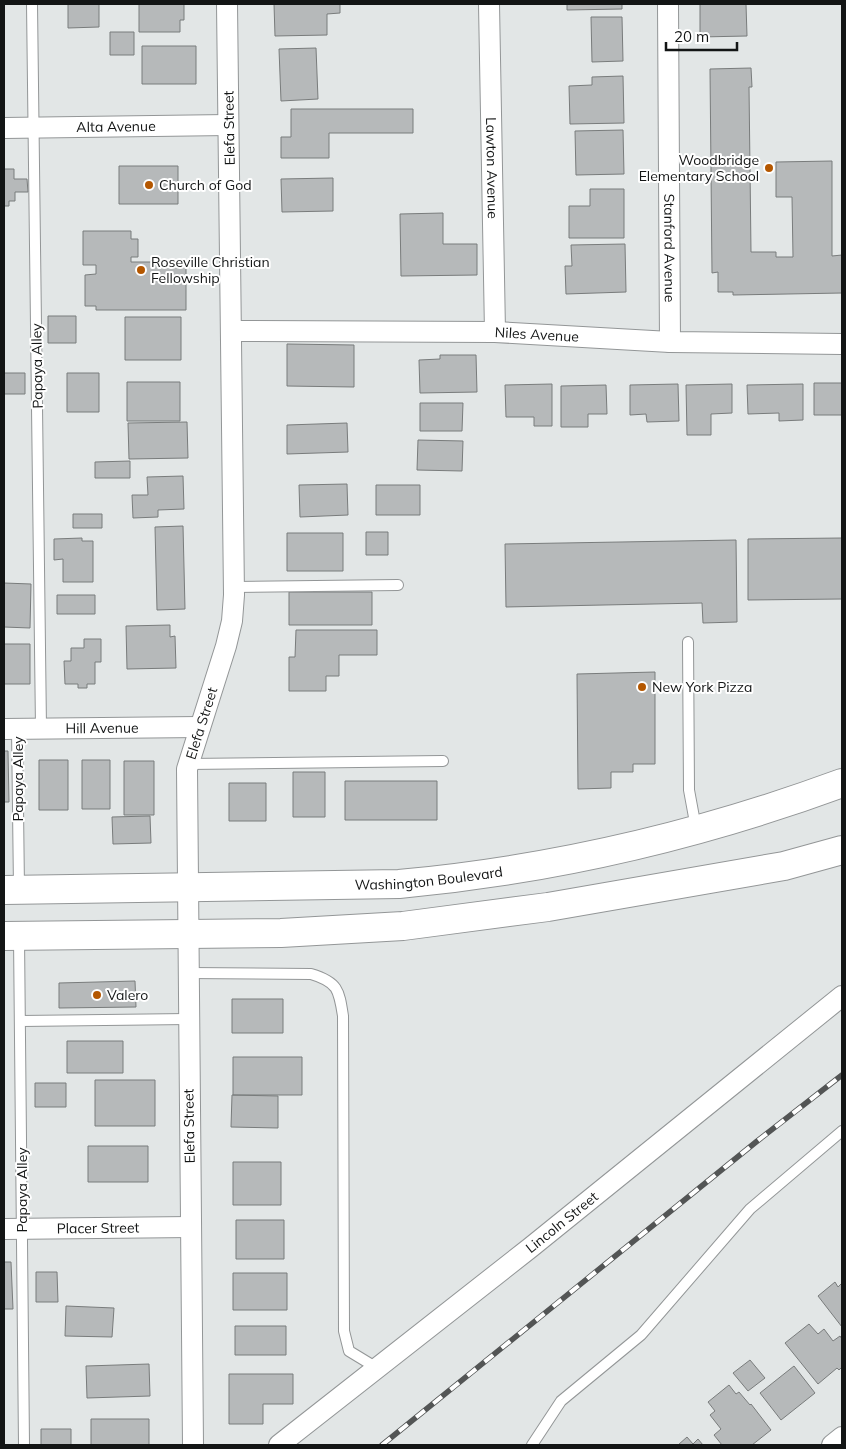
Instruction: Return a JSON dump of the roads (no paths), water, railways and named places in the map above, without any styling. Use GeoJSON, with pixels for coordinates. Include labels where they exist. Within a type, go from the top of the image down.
{"type":"FeatureCollection","features":[{"type":"Feature","properties":{"kind":"main road","name":"Washington Boulevard"},"geometry":{"type":"LineString","coordinates":[[11,890],[399,884],[463,878],[594,856],[696,831],[754,815],[842,783]]}},
{"type":"Feature","properties":{"kind":"main road"},"geometry":{"type":"LineString","coordinates":[[11,936],[187,935],[354,930],[464,920],[784,866],[842,850]]}},
{"type":"Feature","properties":{"kind":"street","name":"Elefa Street"},"geometry":{"type":"LineString","coordinates":[[192,1445],[187,935],[188,764],[232,621],[234,587],[227,4]]}},
{"type":"Feature","properties":{"kind":"street","name":"Lawton Avenue"},"geometry":{"type":"LineString","coordinates":[[489,4],[494,332]]}},
{"type":"Feature","properties":{"kind":"street","name":"Stanford Avenue"},"geometry":{"type":"LineString","coordinates":[[668,4],[670,342]]}},
{"type":"Feature","properties":{"kind":"street","name":"Alta Avenue"},"geometry":{"type":"LineString","coordinates":[[4,128],[228,125]]}},
{"type":"Feature","properties":{"kind":"street","name":"Niles Avenue"},"geometry":{"type":"LineString","coordinates":[[232,331],[494,332],[670,342],[842,344]]}},
{"type":"Feature","properties":{"kind":"street","name":"Hill Avenue"},"geometry":{"type":"LineString","coordinates":[[11,729],[200,727]]}},
{"type":"Feature","properties":{"kind":"street","name":"Lincoln Street"},"geometry":{"type":"LineString","coordinates":[[279,1445],[530,1248],[842,996]]}},
{"type":"Feature","properties":{"kind":"street","name":"Placer Street"},"geometry":{"type":"LineString","coordinates":[[13,1229],[191,1227]]}},
{"type":"Feature","properties":{"kind":"street"},"geometry":{"type":"LineString","coordinates":[[832,1445],[842,1437]]}},
{"type":"Feature","properties":{"kind":"lane","name":"Papaya Alley"},"geometry":{"type":"LineString","coordinates":[[32,4],[41,728]]}},
{"type":"Feature","properties":{"kind":"lane"},"geometry":{"type":"LineString","coordinates":[[234,587],[398,585]]}},
{"type":"Feature","properties":{"kind":"lane"},"geometry":{"type":"LineString","coordinates":[[688,642],[689,790],[696,831]]}},
{"type":"Feature","properties":{"kind":"lane","name":"Papaya Alley"},"geometry":{"type":"LineString","coordinates":[[11,729],[11,890]]}},
{"type":"Feature","properties":{"kind":"lane"},"geometry":{"type":"LineString","coordinates":[[188,764],[443,761]]}},
{"type":"Feature","properties":{"kind":"lane","name":"Papaya Alley"},"geometry":{"type":"LineString","coordinates":[[11,936],[21,1021],[13,1229],[24,1445]]}},
{"type":"Feature","properties":{"kind":"lane"},"geometry":{"type":"LineString","coordinates":[[188,972],[311,974],[328,979],[340,993],[343,1016],[344,1331],[349,1351],[377,1368]]}},
{"type":"Feature","properties":{"kind":"lane"},"geometry":{"type":"LineString","coordinates":[[21,1021],[188,1019]]}},
{"type":"Feature","properties":{"kind":"lane"},"geometry":{"type":"LineString","coordinates":[[532,1445],[562,1401],[641,1335],[750,1209],[842,1131]]}},
{"type":"Feature","properties":{"kind":"railway"},"geometry":{"type":"LineString","coordinates":[[382,1445],[756,1142],[842,1075]]}},
{"type":"Feature","properties":{"kind":"place","name":"Woodbridge Elementary School"},"geometry":{"type":"Point","coordinates":[769,168]}},
{"type":"Feature","properties":{"kind":"place","name":"Church of God"},"geometry":{"type":"Point","coordinates":[149,185]}},
{"type":"Feature","properties":{"kind":"place","name":"Roseville Christian Fellowship"},"geometry":{"type":"Point","coordinates":[141,270]}},
{"type":"Feature","properties":{"kind":"place","name":"New York Pizza"},"geometry":{"type":"Point","coordinates":[642,687]}},
{"type":"Feature","properties":{"kind":"place","name":"Valero"},"geometry":{"type":"Point","coordinates":[97,995]}}]}
